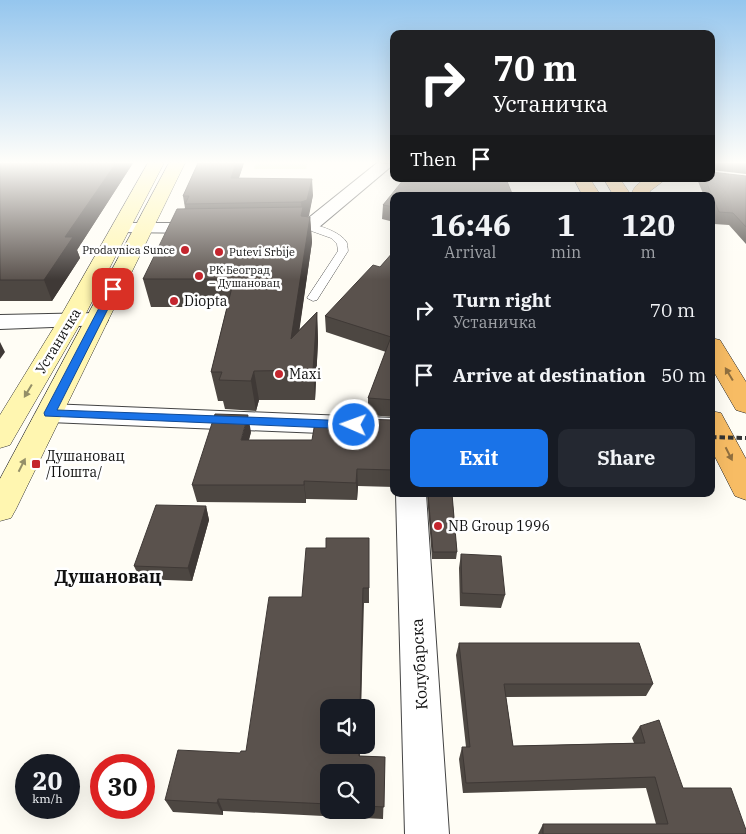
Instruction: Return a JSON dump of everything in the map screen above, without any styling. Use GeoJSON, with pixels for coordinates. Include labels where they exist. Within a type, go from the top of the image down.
{"type":"FeatureCollection","features":[{"type":"Feature","properties":{"kind":"highway"},"geometry":{"type":"LineString","coordinates":[[715,352],[746,404]]}},
{"type":"Feature","properties":{"kind":"highway"},"geometry":{"type":"LineString","coordinates":[[715,428],[746,488]]}},
{"type":"Feature","properties":{"kind":"main road","name":"Устаничка"},"geometry":{"type":"LineString","coordinates":[[0,508],[97,320],[143,202]]}},
{"type":"Feature","properties":{"kind":"main road","name":"Устаничка"},"geometry":{"type":"LineString","coordinates":[[0,438],[71,319],[152,202]]}},
{"type":"Feature","properties":{"kind":"street"},"geometry":{"type":"LineString","coordinates":[[255,228],[306,226],[318,221],[341,202]]}},
{"type":"Feature","properties":{"kind":"street"},"geometry":{"type":"LineString","coordinates":[[134,228],[226,228]]}},
{"type":"Feature","properties":{"kind":"street"},"geometry":{"type":"LineString","coordinates":[[0,322],[71,319],[97,320]]}},
{"type":"Feature","properties":{"kind":"street"},"geometry":{"type":"LineString","coordinates":[[49,413],[390,426]]}},
{"type":"Feature","properties":{"kind":"street","name":"Колубарска"},"geometry":{"type":"LineString","coordinates":[[411,497],[427,834]]}},
{"type":"Feature","properties":{"kind":"lane"},"geometry":{"type":"LineString","coordinates":[[306,226],[334,236],[342,243],[343,251],[313,298]]}},
{"type":"Feature","properties":{"kind":"path"},"geometry":{"type":"LineString","coordinates":[[715,437],[746,438]]}},
{"type":"Feature","properties":{"kind":"building"},"geometry":{"type":"Polygon","coordinates":[[[0,202],[89,202],[65,237],[73,237],[44,280],[0,280],[0,202]]]}},
{"type":"Feature","properties":{"kind":"building"},"geometry":{"type":"Polygon","coordinates":[[[186,202],[301,202],[301,202],[185,204],[186,202]]]}},
{"type":"Feature","properties":{"kind":"building"},"geometry":{"type":"Polygon","coordinates":[[[385,202],[390,202],[390,206],[383,205],[385,202]]]}},
{"type":"Feature","properties":{"kind":"building"},"geometry":{"type":"Polygon","coordinates":[[[715,202],[746,202],[746,227],[733,213],[719,212],[715,202]]]}},
{"type":"Feature","properties":{"kind":"building"},"geometry":{"type":"Polygon","coordinates":[[[303,207],[301,216],[310,217],[291,339],[317,312],[313,370],[254,371],[251,381],[219,380],[222,372],[211,372],[234,279],[143,279],[177,209],[303,207]]]}},
{"type":"Feature","properties":{"kind":"building"},"geometry":{"type":"Polygon","coordinates":[[[390,256],[390,337],[325,316],[373,265],[380,267],[390,256]]]}},
{"type":"Feature","properties":{"kind":"building"},"geometry":{"type":"Polygon","coordinates":[[[390,340],[390,400],[368,398],[390,340]]]}},
{"type":"Feature","properties":{"kind":"building"},"geometry":{"type":"Polygon","coordinates":[[[215,414],[248,415],[241,440],[312,440],[315,422],[359,423],[360,419],[390,420],[390,470],[357,469],[356,483],[304,481],[304,485],[192,485],[215,414]]]}},
{"type":"Feature","properties":{"kind":"building","name":"NB Group 1996"},"geometry":{"type":"Polygon","coordinates":[[[428,497],[452,497],[457,552],[433,552],[428,497]]]}},
{"type":"Feature","properties":{"kind":"building"},"geometry":{"type":"Polygon","coordinates":[[[156,505],[206,506],[188,568],[134,566],[156,505]]]}},
{"type":"Feature","properties":{"kind":"building"},"geometry":{"type":"Polygon","coordinates":[[[326,538],[369,538],[369,588],[363,588],[360,699],[320,699],[320,754],[359,754],[359,756],[385,757],[384,807],[375,806],[375,764],[320,764],[320,804],[218,799],[217,803],[165,800],[178,750],[240,753],[241,751],[246,751],[269,597],[302,597],[306,548],[326,548],[326,538]]]}},
{"type":"Feature","properties":{"kind":"building"},"geometry":{"type":"Polygon","coordinates":[[[461,554],[501,556],[505,595],[462,593],[461,554]]]}},
{"type":"Feature","properties":{"kind":"building"},"geometry":{"type":"Polygon","coordinates":[[[459,643],[639,643],[653,684],[504,684],[513,746],[645,743],[640,726],[659,720],[683,788],[731,788],[746,834],[543,834],[543,824],[668,824],[655,777],[466,783],[462,747],[470,747],[459,643]]]}},
{"type":"Feature","properties":{"kind":"place","name":"Prodavnica Sunce"},"geometry":{"type":"Point","coordinates":[185,250]}},
{"type":"Feature","properties":{"kind":"place","name":"Putevi Srbije"},"geometry":{"type":"Point","coordinates":[219,252]}},
{"type":"Feature","properties":{"kind":"place","name":"РК Београд – Душановац"},"geometry":{"type":"Point","coordinates":[199,276]}},
{"type":"Feature","properties":{"kind":"place","name":"Diopta"},"geometry":{"type":"Point","coordinates":[174,301]}},
{"type":"Feature","properties":{"kind":"place","name":"Maxi"},"geometry":{"type":"Point","coordinates":[279,374]}},
{"type":"Feature","properties":{"kind":"place","name":"Душановац /Пошта/"},"geometry":{"type":"Point","coordinates":[36,464]}},
{"type":"Feature","properties":{"kind":"place","name":"NB Group 1996"},"geometry":{"type":"Point","coordinates":[438,526]}},
{"type":"Feature","properties":{"kind":"district","name":"Душановац"},"geometry":{"type":"Point","coordinates":[108,577]}},
{"type":"Feature","properties":{"kind":"route"},"geometry":{"type":"LineString","coordinates":[[113,289],[49,413],[354,425]]}}]}
